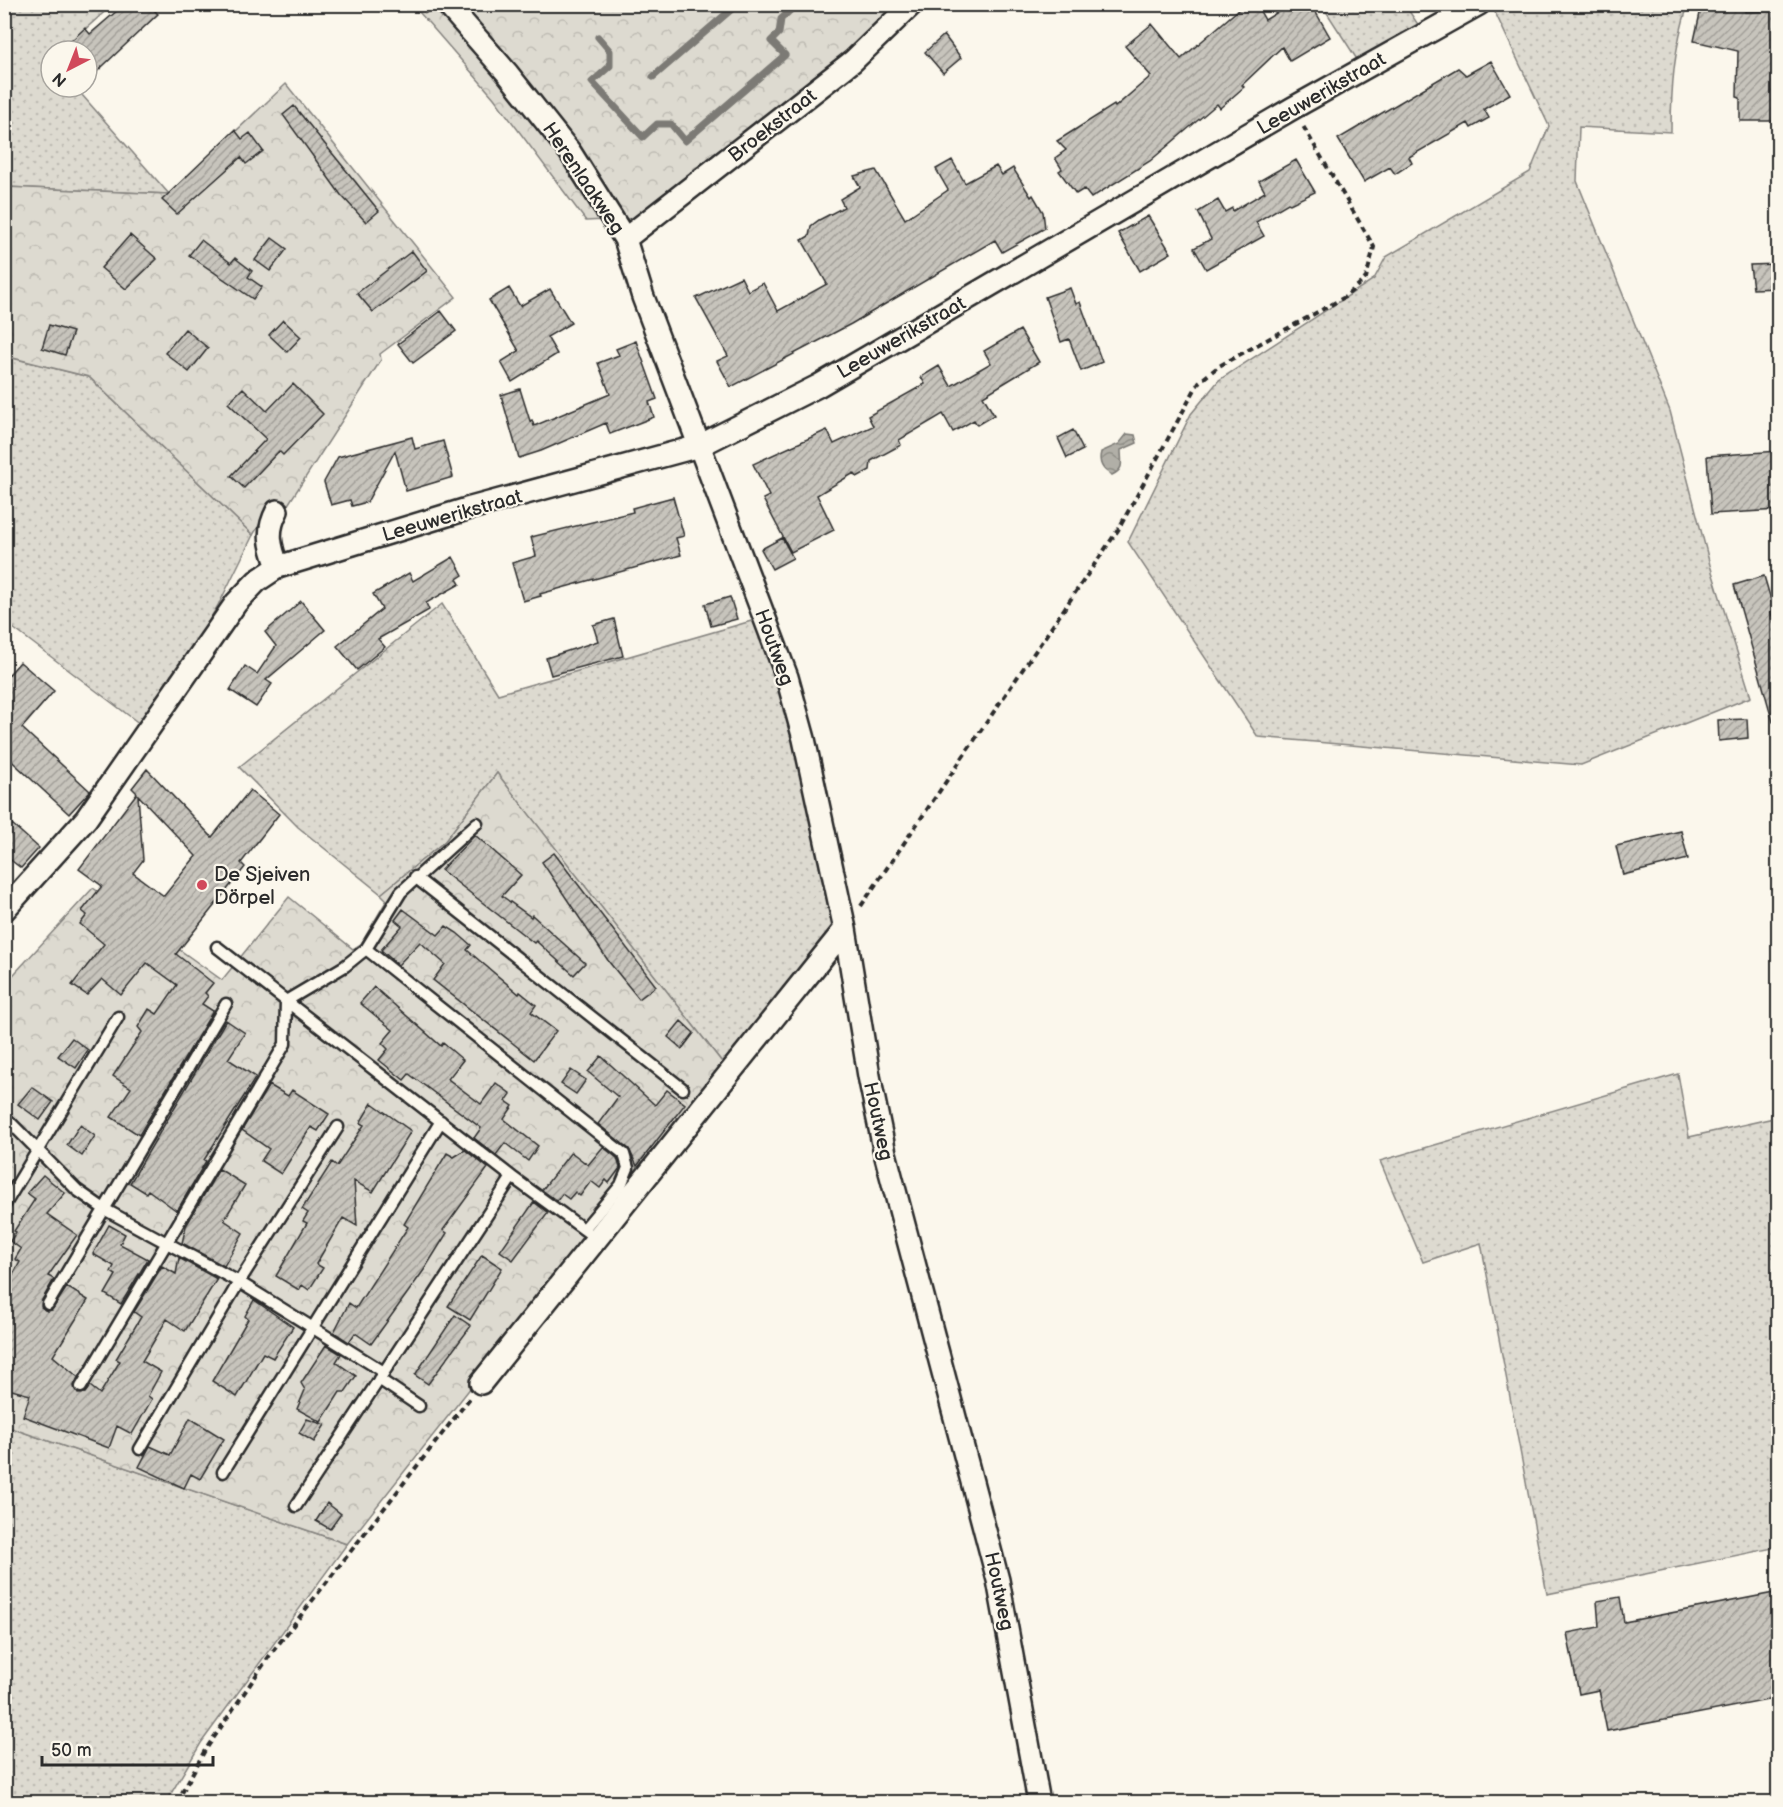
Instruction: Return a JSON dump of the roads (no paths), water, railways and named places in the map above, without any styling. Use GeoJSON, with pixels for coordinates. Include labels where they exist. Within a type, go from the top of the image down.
{"type":"FeatureCollection","features":[{"type":"Feature","properties":{"kind":"street","name":"Herenlaakweg"},"geometry":{"type":"LineString","coordinates":[[447,4],[508,74],[570,152],[626,239],[642,297],[699,446]]}},
{"type":"Feature","properties":{"kind":"street","name":"Broekstraat"},"geometry":{"type":"LineString","coordinates":[[626,239],[853,61],[912,4]]}},
{"type":"Feature","properties":{"kind":"street","name":"Leeuwerikstraat"},"geometry":{"type":"LineString","coordinates":[[4,910],[86,819],[236,603],[257,581],[279,567],[467,509],[699,446],[828,380],[1293,108],[1479,4]]}},
{"type":"Feature","properties":{"kind":"street","name":"Houtweg"},"geometry":{"type":"LineString","coordinates":[[699,446],[787,677],[804,739],[845,928],[881,1134],[986,1528],[1008,1625],[1039,1803]]}},
{"type":"Feature","properties":{"kind":"street"},"geometry":{"type":"LineString","coordinates":[[277,511],[269,531],[270,545],[279,567]]}},
{"type":"Feature","properties":{"kind":"street"},"geometry":{"type":"LineString","coordinates":[[481,1383],[590,1234],[845,928]]}},
{"type":"Feature","properties":{"kind":"lane"},"geometry":{"type":"LineString","coordinates":[[286,1001],[345,966],[366,949],[389,909],[415,877],[477,823]]}},
{"type":"Feature","properties":{"kind":"lane"},"geometry":{"type":"LineString","coordinates":[[415,877],[683,1089]]}},
{"type":"Feature","properties":{"kind":"lane"},"geometry":{"type":"LineString","coordinates":[[217,947],[512,1177],[590,1234],[621,1185],[628,1168],[624,1154],[366,949]]}},
{"type":"Feature","properties":{"kind":"lane"},"geometry":{"type":"LineString","coordinates":[[81,1387],[285,1044],[286,1001]]}},
{"type":"Feature","properties":{"kind":"lane"},"geometry":{"type":"LineString","coordinates":[[48,1304],[226,1004]]}},
{"type":"Feature","properties":{"kind":"lane"},"geometry":{"type":"LineString","coordinates":[[4,1206],[118,1017]]}},
{"type":"Feature","properties":{"kind":"lane"},"geometry":{"type":"LineString","coordinates":[[4,1116],[77,1190],[104,1209],[239,1282],[313,1326],[419,1406]]}},
{"type":"Feature","properties":{"kind":"lane"},"geometry":{"type":"LineString","coordinates":[[223,1472],[441,1121]]}},
{"type":"Feature","properties":{"kind":"lane"},"geometry":{"type":"LineString","coordinates":[[140,1449],[239,1282],[338,1127]]}},
{"type":"Feature","properties":{"kind":"lane"},"geometry":{"type":"LineString","coordinates":[[297,1506],[512,1177]]}},
{"type":"Feature","properties":{"kind":"water"},"geometry":{"type":"Polygon","coordinates":[[[1127,434],[1135,435],[1137,443],[1121,450],[1121,468],[1112,475],[1102,466],[1101,452],[1119,444],[1127,434]]]}},
{"type":"Feature","properties":{"kind":"waterway"},"geometry":{"type":"LineString","coordinates":[[598,37],[610,51],[610,66],[592,82],[643,137],[657,124],[671,124],[685,141],[785,55],[771,41],[779,33],[781,19],[797,4]]}},
{"type":"Feature","properties":{"kind":"waterway"},"geometry":{"type":"LineString","coordinates":[[653,77],[733,8]]}},
{"type":"Feature","properties":{"kind":"place","name":"De Sjeiven Dörpel"},"geometry":{"type":"Point","coordinates":[202,885]}}]}
